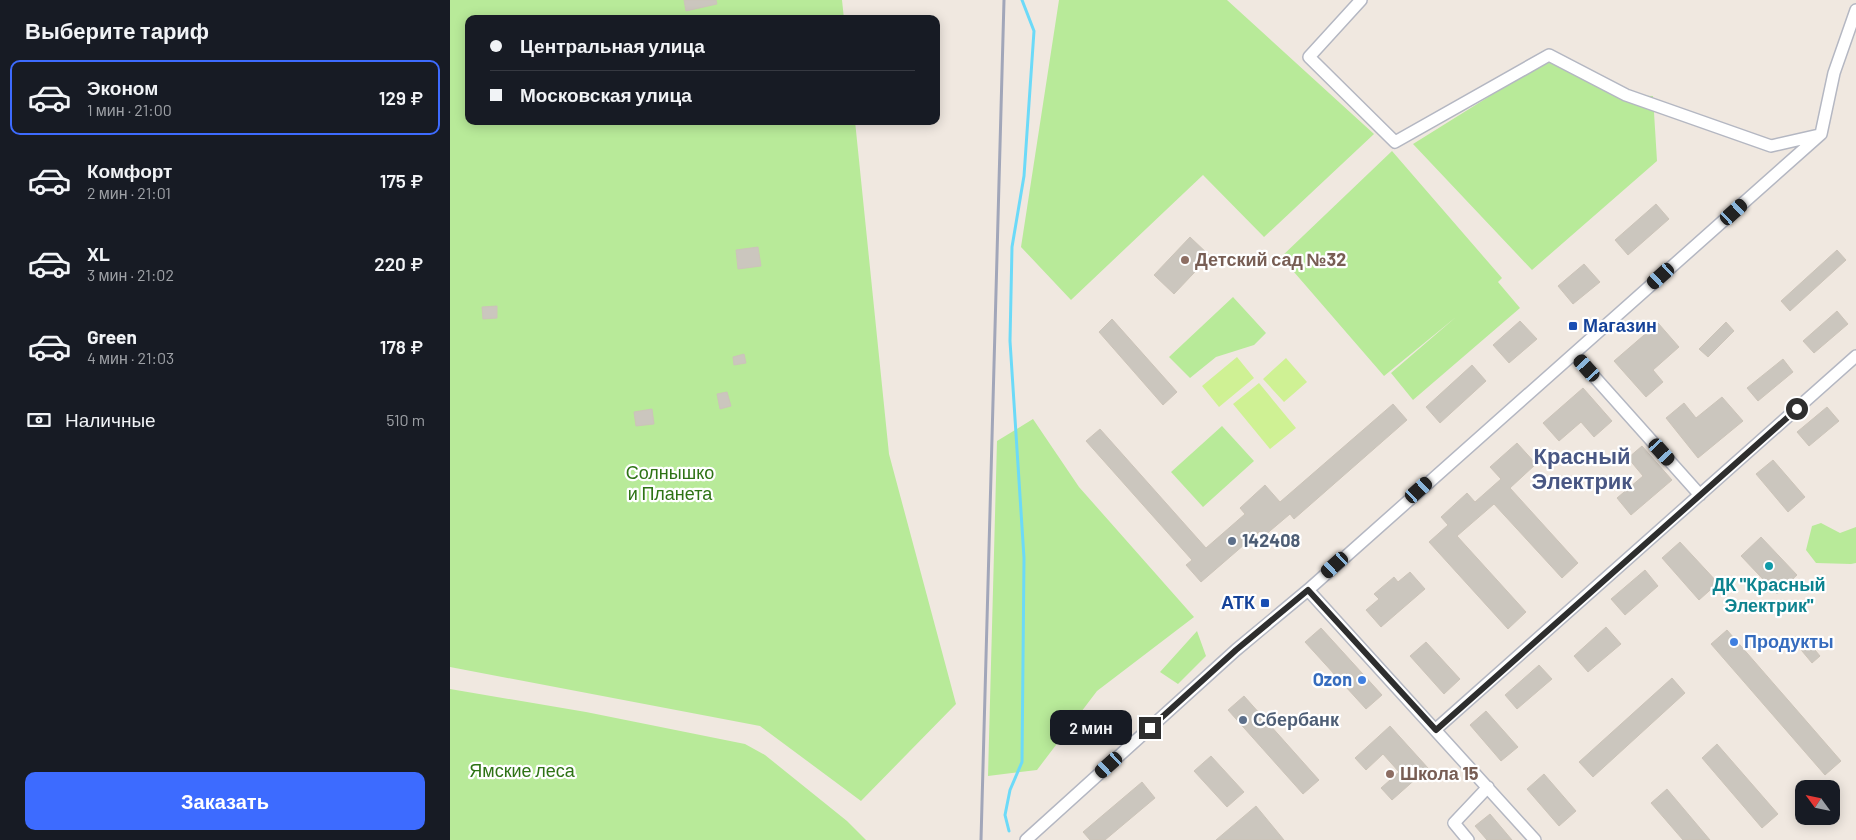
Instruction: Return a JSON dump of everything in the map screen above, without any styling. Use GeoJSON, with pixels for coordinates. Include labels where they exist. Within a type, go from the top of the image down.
{"type":"FeatureCollection","features":[{"type":"Feature","properties":{"kind":"street"},"geometry":{"type":"LineString","coordinates":[[1362,0],[1309,57],[1395,142],[1549,56],[1626,95],[1771,146],[1821,134]]}},
{"type":"Feature","properties":{"kind":"street"},"geometry":{"type":"LineString","coordinates":[[1026,840],[1228,657],[1308,590],[1454,458],[1821,134],[1834,72],[1856,10]]}},
{"type":"Feature","properties":{"kind":"street"},"geometry":{"type":"LineString","coordinates":[[1574,354],[1700,495]]}},
{"type":"Feature","properties":{"kind":"street"},"geometry":{"type":"LineString","coordinates":[[1436,730],[1856,356]]}},
{"type":"Feature","properties":{"kind":"street"},"geometry":{"type":"LineString","coordinates":[[1308,590],[1536,840]]}},
{"type":"Feature","properties":{"kind":"street"},"geometry":{"type":"LineString","coordinates":[[1468,840],[1454,823],[1488,787]]}},
{"type":"Feature","properties":{"kind":"green space","name":"Солнышко и Планета"},"geometry":{"type":"Polygon","coordinates":[[[450,0],[842,0],[844,15],[465,15],[465,125],[855,125],[889,454],[956,704],[861,801],[760,726],[450,667],[450,0]]]}},
{"type":"Feature","properties":{"kind":"green space"},"geometry":{"type":"Polygon","coordinates":[[[1059,0],[1227,0],[1374,134],[1264,237],[1203,175],[1071,300],[1021,247],[1059,0]]]}},
{"type":"Feature","properties":{"kind":"green space"},"geometry":{"type":"Polygon","coordinates":[[[1549,59],[1626,95],[1653,96],[1657,161],[1532,270],[1413,144],[1549,59]]]}},
{"type":"Feature","properties":{"kind":"green space"},"geometry":{"type":"Polygon","coordinates":[[[1392,151],[1502,278],[1498,282],[1520,308],[1413,400],[1391,373],[1456,317],[1384,376],[1281,257],[1392,151]]]}},
{"type":"Feature","properties":{"kind":"green space"},"geometry":{"type":"Polygon","coordinates":[[[1233,297],[1266,333],[1254,345],[1216,357],[1190,378],[1169,357],[1233,297]]]}},
{"type":"Feature","properties":{"kind":"green space"},"geometry":{"type":"Polygon","coordinates":[[[1237,357],[1254,378],[1219,407],[1202,386],[1237,357]]]}},
{"type":"Feature","properties":{"kind":"green space"},"geometry":{"type":"Polygon","coordinates":[[[1286,358],[1307,382],[1284,402],[1263,379],[1286,358]]]}},
{"type":"Feature","properties":{"kind":"green space"},"geometry":{"type":"Polygon","coordinates":[[[1259,383],[1296,428],[1270,449],[1233,404],[1259,383]]]}},
{"type":"Feature","properties":{"kind":"green space"},"geometry":{"type":"Polygon","coordinates":[[[1033,419],[1079,487],[1194,617],[1097,691],[1037,770],[988,776],[997,441],[1033,419]]]}},
{"type":"Feature","properties":{"kind":"green space"},"geometry":{"type":"Polygon","coordinates":[[[1222,426],[1254,461],[1203,507],[1171,472],[1222,426]]]}},
{"type":"Feature","properties":{"kind":"green space"},"geometry":{"type":"Polygon","coordinates":[[[1821,523],[1840,533],[1856,527],[1856,563],[1816,563],[1806,550],[1812,526],[1821,523]]]}},
{"type":"Feature","properties":{"kind":"green space"},"geometry":{"type":"Polygon","coordinates":[[[1197,631],[1206,656],[1178,684],[1160,672],[1197,631]]]}},
{"type":"Feature","properties":{"kind":"green space","name":"Ямские леса"},"geometry":{"type":"Polygon","coordinates":[[[450,689],[586,712],[745,744],[765,755],[847,821],[866,840],[450,840],[450,689]]]}},
{"type":"Feature","properties":{"kind":"building"},"geometry":{"type":"Polygon","coordinates":[[[684,0],[716,0],[717,4],[686,11],[684,0]]]}},
{"type":"Feature","properties":{"kind":"building"},"geometry":{"type":"Polygon","coordinates":[[[1656,204],[1669,219],[1628,255],[1615,240],[1656,204]]]}},
{"type":"Feature","properties":{"kind":"building"},"geometry":{"type":"Polygon","coordinates":[[[1190,237],[1210,256],[1174,294],[1154,275],[1190,237]]]}},
{"type":"Feature","properties":{"kind":"building"},"geometry":{"type":"Polygon","coordinates":[[[758,247],[761,266],[738,269],[736,250],[758,247]]]}},
{"type":"Feature","properties":{"kind":"building"},"geometry":{"type":"Polygon","coordinates":[[[1837,250],[1846,260],[1790,311],[1781,301],[1837,250]]]}},
{"type":"Feature","properties":{"kind":"building"},"geometry":{"type":"Polygon","coordinates":[[[1584,264],[1600,282],[1573,304],[1558,286],[1584,264]]]}},
{"type":"Feature","properties":{"kind":"building"},"geometry":{"type":"Polygon","coordinates":[[[497,306],[497,318],[483,319],[482,307],[497,306]]]}},
{"type":"Feature","properties":{"kind":"building"},"geometry":{"type":"Polygon","coordinates":[[[1837,311],[1848,324],[1814,353],[1803,341],[1837,311]]]}},
{"type":"Feature","properties":{"kind":"building"},"geometry":{"type":"Polygon","coordinates":[[[1112,319],[1177,392],[1163,405],[1099,332],[1112,319]]]}},
{"type":"Feature","properties":{"kind":"building"},"geometry":{"type":"Polygon","coordinates":[[[1520,321],[1537,339],[1509,363],[1493,345],[1520,321]]]}},
{"type":"Feature","properties":{"kind":"building"},"geometry":{"type":"Polygon","coordinates":[[[1726,322],[1734,331],[1708,357],[1699,349],[1726,322]]]}},
{"type":"Feature","properties":{"kind":"building"},"geometry":{"type":"Polygon","coordinates":[[[1658,323],[1679,347],[1653,370],[1663,382],[1646,397],[1614,361],[1658,323]]]}},
{"type":"Feature","properties":{"kind":"building"},"geometry":{"type":"Polygon","coordinates":[[[744,354],[746,363],[734,365],[733,357],[744,354]]]}},
{"type":"Feature","properties":{"kind":"building"},"geometry":{"type":"Polygon","coordinates":[[[1783,359],[1793,372],[1758,401],[1747,388],[1783,359]]]}},
{"type":"Feature","properties":{"kind":"building"},"geometry":{"type":"Polygon","coordinates":[[[1472,365],[1486,381],[1440,423],[1426,407],[1472,365]]]}},
{"type":"Feature","properties":{"kind":"building"},"geometry":{"type":"Polygon","coordinates":[[[1583,388],[1612,421],[1594,437],[1581,422],[1559,441],[1543,423],[1583,388]]]}},
{"type":"Feature","properties":{"kind":"building"},"geometry":{"type":"Polygon","coordinates":[[[727,392],[731,406],[720,409],[717,394],[727,392]]]}},
{"type":"Feature","properties":{"kind":"building"},"geometry":{"type":"Polygon","coordinates":[[[1722,397],[1743,421],[1698,458],[1666,418],[1684,403],[1696,418],[1722,397]]]}},
{"type":"Feature","properties":{"kind":"building"},"geometry":{"type":"Polygon","coordinates":[[[1393,404],[1407,420],[1294,519],[1290,514],[1264,536],[1260,531],[1201,582],[1186,565],[1192,560],[1086,441],[1100,429],[1206,548],[1245,514],[1240,508],[1265,485],[1280,502],[1393,404]]]}},
{"type":"Feature","properties":{"kind":"building"},"geometry":{"type":"Polygon","coordinates":[[[1827,407],[1839,421],[1809,446],[1797,432],[1827,407]]]}},
{"type":"Feature","properties":{"kind":"building"},"geometry":{"type":"Polygon","coordinates":[[[652,409],[654,424],[636,426],[634,412],[652,409]]]}},
{"type":"Feature","properties":{"kind":"building"},"geometry":{"type":"Polygon","coordinates":[[[1517,443],[1536,464],[1510,488],[1578,563],[1562,578],[1494,504],[1457,536],[1526,612],[1508,629],[1429,542],[1448,525],[1441,517],[1467,493],[1475,502],[1501,479],[1490,467],[1517,443]]]}},
{"type":"Feature","properties":{"kind":"building"},"geometry":{"type":"Polygon","coordinates":[[[1642,446],[1672,480],[1631,515],[1617,498],[1643,476],[1628,458],[1642,446]]]}},
{"type":"Feature","properties":{"kind":"building"},"geometry":{"type":"Polygon","coordinates":[[[1773,460],[1805,497],[1788,512],[1756,474],[1773,460]]]}},
{"type":"Feature","properties":{"kind":"building","name":"ДК \"Красный Электрик\""},"geometry":{"type":"Polygon","coordinates":[[[1761,537],[1797,575],[1777,594],[1741,556],[1761,537]]]}},
{"type":"Feature","properties":{"kind":"building"},"geometry":{"type":"Polygon","coordinates":[[[1680,542],[1718,583],[1699,600],[1662,558],[1680,542]]]}},
{"type":"Feature","properties":{"kind":"building"},"geometry":{"type":"Polygon","coordinates":[[[1645,570],[1658,586],[1625,615],[1611,599],[1645,570]]]}},
{"type":"Feature","properties":{"kind":"building"},"geometry":{"type":"Polygon","coordinates":[[[1410,572],[1425,589],[1381,627],[1366,610],[1379,599],[1374,594],[1394,577],[1398,582],[1410,572]]]}},
{"type":"Feature","properties":{"kind":"building"},"geometry":{"type":"Polygon","coordinates":[[[1606,627],[1621,644],[1588,672],[1574,656],[1606,627]]]}},
{"type":"Feature","properties":{"kind":"building"},"geometry":{"type":"Polygon","coordinates":[[[1321,628],[1382,695],[1366,709],[1305,642],[1321,628]]]}},
{"type":"Feature","properties":{"kind":"building"},"geometry":{"type":"Polygon","coordinates":[[[1727,630],[1841,761],[1825,775],[1711,644],[1727,630]]]}},
{"type":"Feature","properties":{"kind":"building"},"geometry":{"type":"Polygon","coordinates":[[[1806,639],[1820,656],[1812,663],[1797,645],[1806,639]]]}},
{"type":"Feature","properties":{"kind":"building"},"geometry":{"type":"Polygon","coordinates":[[[1426,642],[1460,679],[1444,694],[1410,656],[1426,642]]]}},
{"type":"Feature","properties":{"kind":"building"},"geometry":{"type":"Polygon","coordinates":[[[1539,665],[1552,679],[1517,709],[1505,695],[1539,665]]]}},
{"type":"Feature","properties":{"kind":"building"},"geometry":{"type":"Polygon","coordinates":[[[1672,678],[1685,693],[1593,777],[1579,762],[1672,678]]]}},
{"type":"Feature","properties":{"kind":"building"},"geometry":{"type":"Polygon","coordinates":[[[1244,696],[1319,780],[1303,794],[1228,710],[1244,696]]]}},
{"type":"Feature","properties":{"kind":"building"},"geometry":{"type":"Polygon","coordinates":[[[1486,711],[1518,747],[1501,761],[1470,725],[1486,711]]]}},
{"type":"Feature","properties":{"kind":"building"},"geometry":{"type":"Polygon","coordinates":[[[1390,726],[1428,768],[1392,800],[1381,788],[1399,772],[1383,754],[1366,770],[1355,758],[1390,726]]]}},
{"type":"Feature","properties":{"kind":"building"},"geometry":{"type":"Polygon","coordinates":[[[1717,744],[1778,814],[1762,828],[1702,758],[1717,744]]]}},
{"type":"Feature","properties":{"kind":"building"},"geometry":{"type":"Polygon","coordinates":[[[1211,756],[1244,792],[1227,807],[1194,771],[1211,756]]]}},
{"type":"Feature","properties":{"kind":"building"},"geometry":{"type":"Polygon","coordinates":[[[1544,774],[1576,811],[1559,826],[1527,789],[1544,774]]]}},
{"type":"Feature","properties":{"kind":"building"},"geometry":{"type":"Polygon","coordinates":[[[1142,782],[1155,798],[1105,840],[1090,840],[1083,832],[1142,782]]]}},
{"type":"Feature","properties":{"kind":"building"},"geometry":{"type":"Polygon","coordinates":[[[1667,789],[1710,840],[1683,840],[1651,803],[1667,789]]]}},
{"type":"Feature","properties":{"kind":"building"},"geometry":{"type":"Polygon","coordinates":[[[1256,806],[1284,840],[1216,840],[1256,806]]]}},
{"type":"Feature","properties":{"kind":"building"},"geometry":{"type":"Polygon","coordinates":[[[1490,814],[1512,840],[1487,840],[1475,826],[1490,814]]]}},
{"type":"Feature","properties":{"kind":"waterway"},"geometry":{"type":"LineString","coordinates":[[1009,831],[1005,815],[1010,790],[1022,762],[1024,558],[1010,341],[1012,247],[1024,176],[1034,31],[1022,0]]}},
{"type":"Feature","properties":{"kind":"railway"},"geometry":{"type":"LineString","coordinates":[[981,840],[1004,0]]}},
{"type":"Feature","properties":{"kind":"place","name":"Детский сад №32"},"geometry":{"type":"Point","coordinates":[1185,260]}},
{"type":"Feature","properties":{"kind":"place","name":"Магазин"},"geometry":{"type":"Point","coordinates":[1573,326]}},
{"type":"Feature","properties":{"kind":"place","name":"142408"},"geometry":{"type":"Point","coordinates":[1232,541]}},
{"type":"Feature","properties":{"kind":"place","name":"ДК \"Красный Электрик\""},"geometry":{"type":"Point","coordinates":[1769,566]}},
{"type":"Feature","properties":{"kind":"place","name":"АТК"},"geometry":{"type":"Point","coordinates":[1265,603]}},
{"type":"Feature","properties":{"kind":"place","name":"Продукты"},"geometry":{"type":"Point","coordinates":[1734,642]}},
{"type":"Feature","properties":{"kind":"place","name":"Ozon"},"geometry":{"type":"Point","coordinates":[1362,680]}},
{"type":"Feature","properties":{"kind":"place","name":"Сбербанк"},"geometry":{"type":"Point","coordinates":[1243,720]}},
{"type":"Feature","properties":{"kind":"place","name":"Школа 15"},"geometry":{"type":"Point","coordinates":[1390,774]}},
{"type":"Feature","properties":{"kind":"district","name":"Красный Электрик"},"geometry":{"type":"Point","coordinates":[1582,468]}},
{"type":"Feature","properties":{"kind":"route"},"geometry":{"type":"LineString","coordinates":[[1150,728],[1236,650],[1308,590],[1436,730],[1797,409]]}}]}
